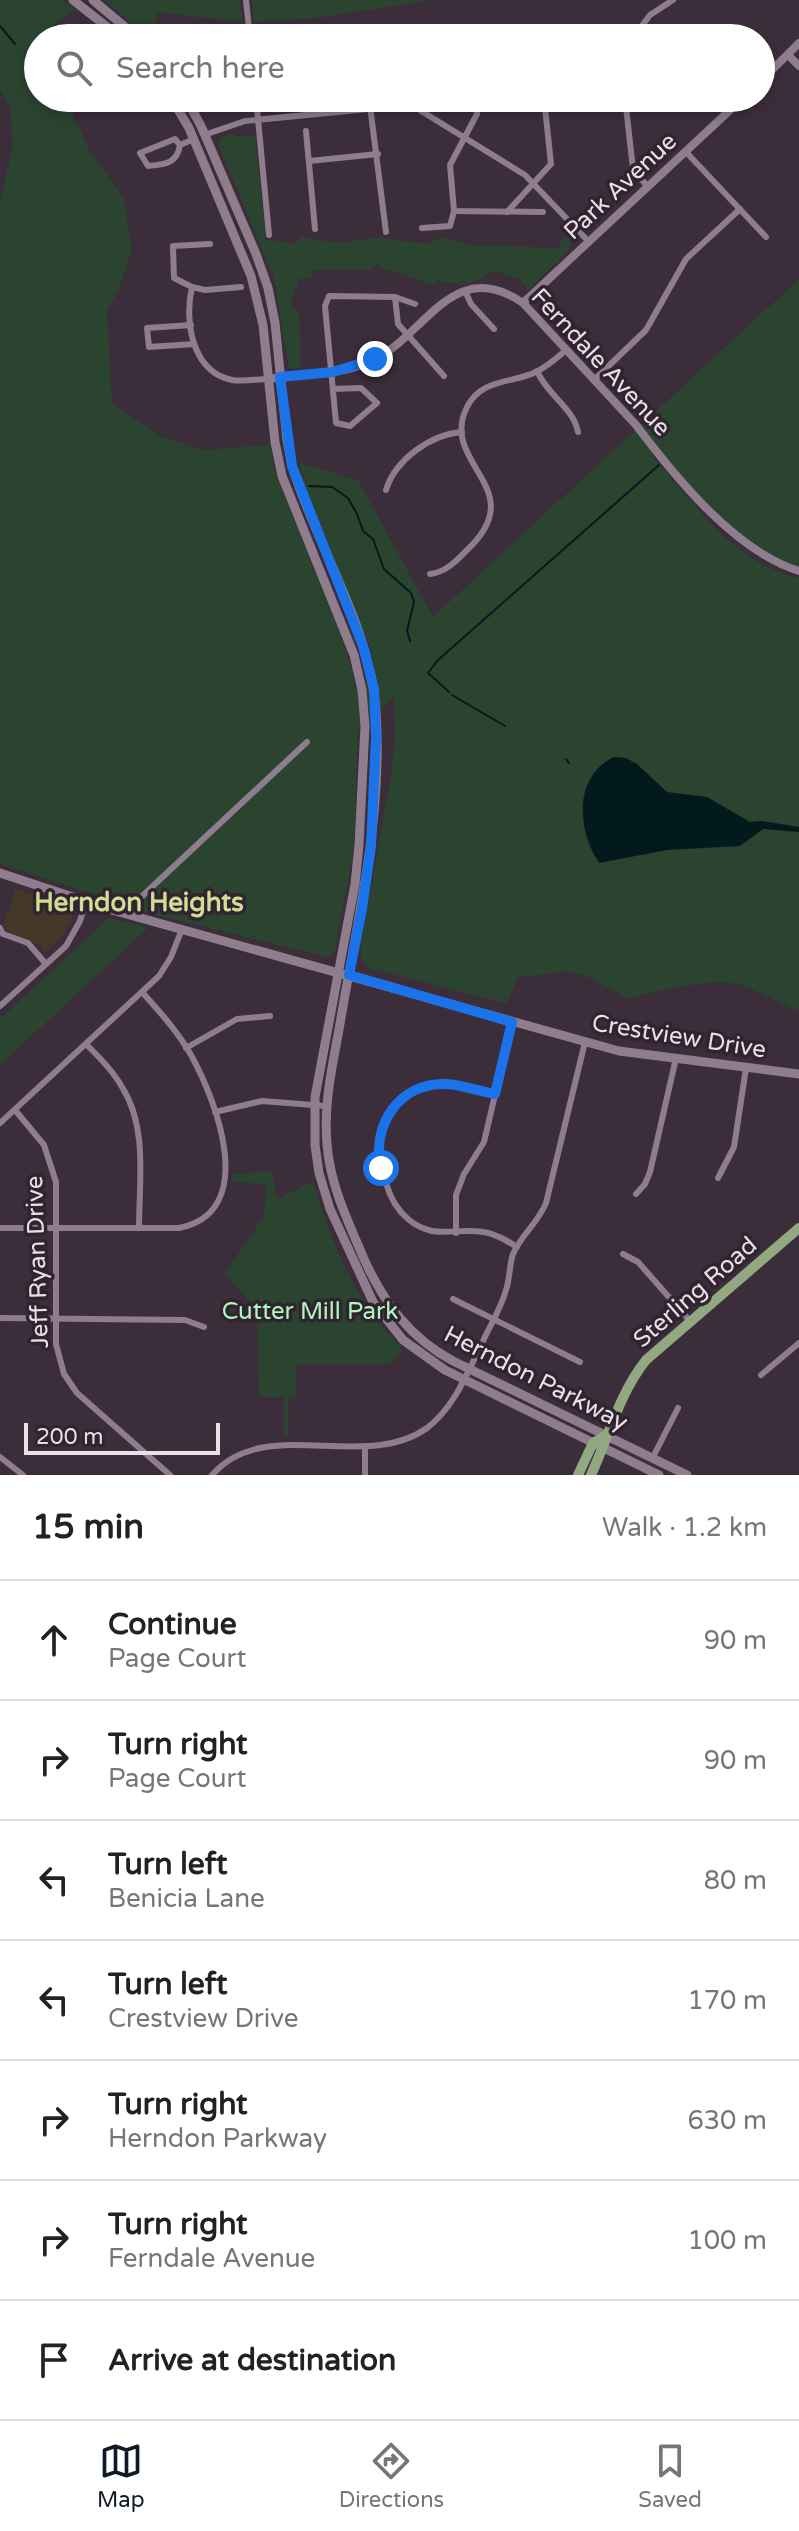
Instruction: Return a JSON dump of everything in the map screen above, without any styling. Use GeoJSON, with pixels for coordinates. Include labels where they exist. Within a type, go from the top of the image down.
{"type":"FeatureCollection","features":[{"type":"Feature","properties":{"kind":"main road"},"geometry":{"type":"LineString","coordinates":[[73,0],[103,24]]}},
{"type":"Feature","properties":{"kind":"main road"},"geometry":{"type":"LineString","coordinates":[[93,0],[121,24]]}},
{"type":"Feature","properties":{"kind":"main road","name":"Herndon Parkway"},"geometry":{"type":"LineString","coordinates":[[179,112],[194,139],[251,276],[263,325],[282,476],[354,655],[362,690],[365,726],[355,884],[314,1105],[315,1145],[325,1196],[373,1302],[394,1331],[412,1348],[463,1379],[659,1475]]}},
{"type":"Feature","properties":{"kind":"main road","name":"Herndon Parkway"},"geometry":{"type":"LineString","coordinates":[[193,112],[268,288],[292,466],[363,646],[374,689],[376,737],[371,846],[326,1106],[326,1143],[336,1192],[381,1295],[420,1340],[468,1369],[687,1475]]}},
{"type":"Feature","properties":{"kind":"main road","name":"Crestview Drive"},"geometry":{"type":"LineString","coordinates":[[0,873],[132,915],[619,1051],[799,1074]]}},
{"type":"Feature","properties":{"kind":"main road","name":"Sterling Road"},"geometry":{"type":"LineString","coordinates":[[605,1436],[637,1372],[655,1351],[799,1228]]}},
{"type":"Feature","properties":{"kind":"main road"},"geometry":{"type":"LineString","coordinates":[[578,1475],[605,1436]]}},
{"type":"Feature","properties":{"kind":"main road"},"geometry":{"type":"LineString","coordinates":[[591,1475],[598,1446]]}},
{"type":"Feature","properties":{"kind":"street"},"geometry":{"type":"LineString","coordinates":[[246,0],[249,24]]}},
{"type":"Feature","properties":{"kind":"street"},"geometry":{"type":"LineString","coordinates":[[643,24],[650,15],[673,0]]}},
{"type":"Feature","properties":{"kind":"street"},"geometry":{"type":"LineString","coordinates":[[775,68],[799,43]]}},
{"type":"Feature","properties":{"kind":"street"},"geometry":{"type":"LineString","coordinates":[[789,56],[799,66]]}},
{"type":"Feature","properties":{"kind":"street"},"geometry":{"type":"LineString","coordinates":[[257,112],[269,235]]}},
{"type":"Feature","properties":{"kind":"street"},"geometry":{"type":"LineString","coordinates":[[180,145],[233,123],[339,112]]}},
{"type":"Feature","properties":{"kind":"street"},"geometry":{"type":"LineString","coordinates":[[371,112],[386,232]]}},
{"type":"Feature","properties":{"kind":"street"},"geometry":{"type":"LineString","coordinates":[[423,112],[525,175],[589,242]]}},
{"type":"Feature","properties":{"kind":"street"},"geometry":{"type":"LineString","coordinates":[[422,228],[450,226],[454,211],[450,165],[477,112]]}},
{"type":"Feature","properties":{"kind":"street"},"geometry":{"type":"LineString","coordinates":[[507,212],[551,164],[545,112]]}},
{"type":"Feature","properties":{"kind":"street"},"geometry":{"type":"LineString","coordinates":[[627,112],[633,169],[648,187]]}},
{"type":"Feature","properties":{"kind":"street","name":"Park Avenue"},"geometry":{"type":"LineString","coordinates":[[523,303],[728,112]]}},
{"type":"Feature","properties":{"kind":"street"},"geometry":{"type":"LineString","coordinates":[[306,131],[315,229]]}},
{"type":"Feature","properties":{"kind":"street"},"geometry":{"type":"LineString","coordinates":[[175,139],[180,145],[179,155],[169,164],[148,166],[140,153],[175,139]]}},
{"type":"Feature","properties":{"kind":"street"},"geometry":{"type":"LineString","coordinates":[[686,152],[766,237]]}},
{"type":"Feature","properties":{"kind":"street"},"geometry":{"type":"LineString","coordinates":[[309,161],[378,154]]}},
{"type":"Feature","properties":{"kind":"street"},"geometry":{"type":"LineString","coordinates":[[594,380],[646,330],[686,259],[740,209]]}},
{"type":"Feature","properties":{"kind":"street"},"geometry":{"type":"LineString","coordinates":[[454,211],[543,212]]}},
{"type":"Feature","properties":{"kind":"street"},"geometry":{"type":"LineString","coordinates":[[210,244],[173,246],[174,278],[205,290],[241,287]]}},
{"type":"Feature","properties":{"kind":"street"},"geometry":{"type":"LineString","coordinates":[[192,287],[191,325],[199,359],[222,377],[240,381],[331,373],[375,359],[407,336],[437,306],[453,294],[465,291],[471,304],[494,329]]}},
{"type":"Feature","properties":{"kind":"street","name":"Ferndale Avenue"},"geometry":{"type":"LineString","coordinates":[[465,291],[495,290],[523,303],[729,530],[764,556],[799,571]]}},
{"type":"Feature","properties":{"kind":"street"},"geometry":{"type":"LineString","coordinates":[[333,389],[361,388],[377,403],[350,426],[336,423],[325,306],[329,296],[395,297],[415,304]]}},
{"type":"Feature","properties":{"kind":"street"},"geometry":{"type":"LineString","coordinates":[[395,297],[397,319],[407,336],[444,376]]}},
{"type":"Feature","properties":{"kind":"street"},"geometry":{"type":"LineString","coordinates":[[191,325],[147,328],[149,347],[194,344]]}},
{"type":"Feature","properties":{"kind":"street"},"geometry":{"type":"LineString","coordinates":[[430,574],[450,566],[479,540],[491,515],[490,495],[465,449],[462,432],[467,408],[477,393],[493,383],[537,371],[566,350]]}},
{"type":"Feature","properties":{"kind":"street"},"geometry":{"type":"LineString","coordinates":[[537,371],[543,384],[571,414],[578,432]]}},
{"type":"Feature","properties":{"kind":"street"},"geometry":{"type":"LineString","coordinates":[[386,490],[394,472],[424,444],[439,435],[462,432]]}},
{"type":"Feature","properties":{"kind":"street"},"geometry":{"type":"LineString","coordinates":[[132,915],[138,900],[307,742]]}},
{"type":"Feature","properties":{"kind":"street"},"geometry":{"type":"LineString","coordinates":[[0,1006],[66,946],[86,901]]}},
{"type":"Feature","properties":{"kind":"street"},"geometry":{"type":"LineString","coordinates":[[0,928],[3,934],[28,943],[46,964]]}},
{"type":"Feature","properties":{"kind":"street"},"geometry":{"type":"LineString","coordinates":[[0,1123],[166,967],[182,929]]}},
{"type":"Feature","properties":{"kind":"street"},"geometry":{"type":"LineString","coordinates":[[0,1228],[189,1226],[205,1218],[217,1204],[225,1177],[222,1141],[215,1112],[201,1075],[186,1048],[142,992]]}},
{"type":"Feature","properties":{"kind":"street"},"geometry":{"type":"LineString","coordinates":[[186,1048],[237,1019],[270,1016]]}},
{"type":"Feature","properties":{"kind":"street"},"geometry":{"type":"LineString","coordinates":[[456,1233],[456,1195],[464,1174],[484,1142],[512,1022]]}},
{"type":"Feature","properties":{"kind":"street"},"geometry":{"type":"LineString","coordinates":[[212,1475],[235,1456],[257,1448],[365,1447],[403,1441],[426,1428],[445,1411],[506,1291],[517,1247],[537,1222],[546,1203],[585,1042]]}},
{"type":"Feature","properties":{"kind":"street"},"geometry":{"type":"LineString","coordinates":[[86,1044],[117,1078],[135,1114],[139,1142],[139,1228]]}},
{"type":"Feature","properties":{"kind":"street"},"geometry":{"type":"LineString","coordinates":[[636,1194],[650,1172],[676,1058]]}},
{"type":"Feature","properties":{"kind":"street"},"geometry":{"type":"LineString","coordinates":[[718,1178],[734,1147],[746,1068]]}},
{"type":"Feature","properties":{"kind":"street"},"geometry":{"type":"LineString","coordinates":[[495,1094],[446,1084],[426,1086],[411,1092],[396,1104],[381,1129],[379,1158],[394,1203],[416,1225],[437,1233],[471,1231],[492,1234],[517,1247]]}},
{"type":"Feature","properties":{"kind":"street"},"geometry":{"type":"LineString","coordinates":[[215,1112],[262,1101],[326,1106]]}},
{"type":"Feature","properties":{"kind":"street","name":"Jeff Ryan Drive"},"geometry":{"type":"LineString","coordinates":[[15,1110],[37,1134],[50,1156],[56,1182],[57,1354],[70,1383],[170,1475]]}},
{"type":"Feature","properties":{"kind":"street"},"geometry":{"type":"LineString","coordinates":[[623,1254],[638,1262],[690,1321]]}},
{"type":"Feature","properties":{"kind":"street"},"geometry":{"type":"LineString","coordinates":[[453,1299],[580,1362]]}},
{"type":"Feature","properties":{"kind":"street"},"geometry":{"type":"LineString","coordinates":[[0,1318],[185,1320],[204,1327]]}},
{"type":"Feature","properties":{"kind":"street"},"geometry":{"type":"LineString","coordinates":[[761,1375],[799,1343]]}},
{"type":"Feature","properties":{"kind":"street"},"geometry":{"type":"LineString","coordinates":[[652,1459],[678,1408]]}},
{"type":"Feature","properties":{"kind":"street"},"geometry":{"type":"LineString","coordinates":[[365,1447],[365,1475]]}},
{"type":"Feature","properties":{"kind":"street"},"geometry":{"type":"LineString","coordinates":[[0,1457],[23,1475]]}},
{"type":"Feature","properties":{"kind":"shaded area"},"geometry":{"type":"Polygon","coordinates":[[[614,757],[626,758],[637,764],[667,792],[707,797],[750,822],[799,827],[799,832],[763,829],[740,846],[667,850],[599,863],[583,821],[585,791],[600,766],[614,757]]]}},
{"type":"Feature","properties":{"kind":"shaded area"},"geometry":{"type":"Polygon","coordinates":[[[16,889],[72,908],[73,917],[64,934],[45,953],[40,945],[6,931],[4,925],[16,889]]]}},
{"type":"Feature","properties":{"kind":"green space"},"geometry":{"type":"Polygon","coordinates":[[[0,0],[60,0],[75,9],[56,24],[24,24],[24,112],[72,112],[90,151],[124,199],[132,249],[119,289],[107,311],[112,404],[160,436],[203,450],[270,445],[276,475],[343,641],[355,689],[375,670],[372,652],[306,489],[299,463],[358,480],[433,617],[799,279],[799,570],[752,549],[656,451],[652,456],[735,546],[776,571],[799,578],[799,1011],[730,983],[685,986],[629,999],[578,973],[563,972],[519,976],[506,1003],[368,968],[361,958],[361,944],[391,775],[395,738],[394,697],[358,730],[354,846],[335,951],[328,957],[156,915],[0,864],[0,202],[13,145],[10,108],[0,90],[0,0]]]}},
{"type":"Feature","properties":{"kind":"green space"},"geometry":{"type":"Polygon","coordinates":[[[105,0],[239,0],[243,22],[157,12],[156,24],[132,24],[105,0]]]}},
{"type":"Feature","properties":{"kind":"green space"},"geometry":{"type":"Polygon","coordinates":[[[252,0],[433,0],[316,18],[254,22],[252,0]]]}},
{"type":"Feature","properties":{"kind":"green space"},"geometry":{"type":"Polygon","coordinates":[[[230,134],[255,136],[266,239],[294,244],[302,237],[336,243],[379,238],[430,244],[438,238],[445,238],[471,245],[558,248],[564,237],[571,238],[569,251],[528,290],[520,279],[494,271],[467,283],[437,280],[432,285],[388,269],[385,271],[379,263],[370,270],[315,270],[310,279],[300,278],[290,304],[299,312],[301,367],[289,368],[274,278],[219,146],[220,138],[230,134]]]}},
{"type":"Feature","properties":{"kind":"green space"},"geometry":{"type":"Polygon","coordinates":[[[109,918],[148,928],[0,1065],[0,1019],[109,918]]]}},
{"type":"Feature","properties":{"kind":"green space","name":"Cutter Mill Park"},"geometry":{"type":"Polygon","coordinates":[[[272,1171],[277,1199],[313,1181],[337,1250],[359,1293],[403,1349],[390,1364],[296,1364],[296,1396],[289,1397],[288,1436],[284,1436],[284,1397],[259,1397],[257,1309],[223,1272],[226,1272],[264,1216],[266,1185],[232,1181],[232,1174],[272,1171]]]}},
{"type":"Feature","properties":{"kind":"waterway"},"geometry":{"type":"LineString","coordinates":[[0,26],[15,44]]}},
{"type":"Feature","properties":{"kind":"waterway"},"geometry":{"type":"LineString","coordinates":[[449,692],[428,673],[438,660],[659,465]]}},
{"type":"Feature","properties":{"kind":"waterway"},"geometry":{"type":"LineString","coordinates":[[309,486],[332,487],[348,498],[363,531],[373,539],[384,569],[411,593],[414,602],[407,631],[410,641]]}},
{"type":"Feature","properties":{"kind":"waterway"},"geometry":{"type":"LineString","coordinates":[[452,695],[505,726]]}},
{"type":"Feature","properties":{"kind":"waterway"},"geometry":{"type":"LineString","coordinates":[[566,759],[569,763]]}},
{"type":"Feature","properties":{"kind":"district","name":"Herndon Heights"},"geometry":{"type":"Point","coordinates":[139,902]}},
{"type":"Feature","properties":{"kind":"route"},"geometry":{"type":"LineString","coordinates":[[375,359],[347,370],[280,377],[292,466],[363,646],[374,689],[376,737],[371,846],[349,975],[512,1022],[495,1094],[435,1084],[403,1097],[390,1111],[381,1129],[378,1148],[381,1168]]}}]}
